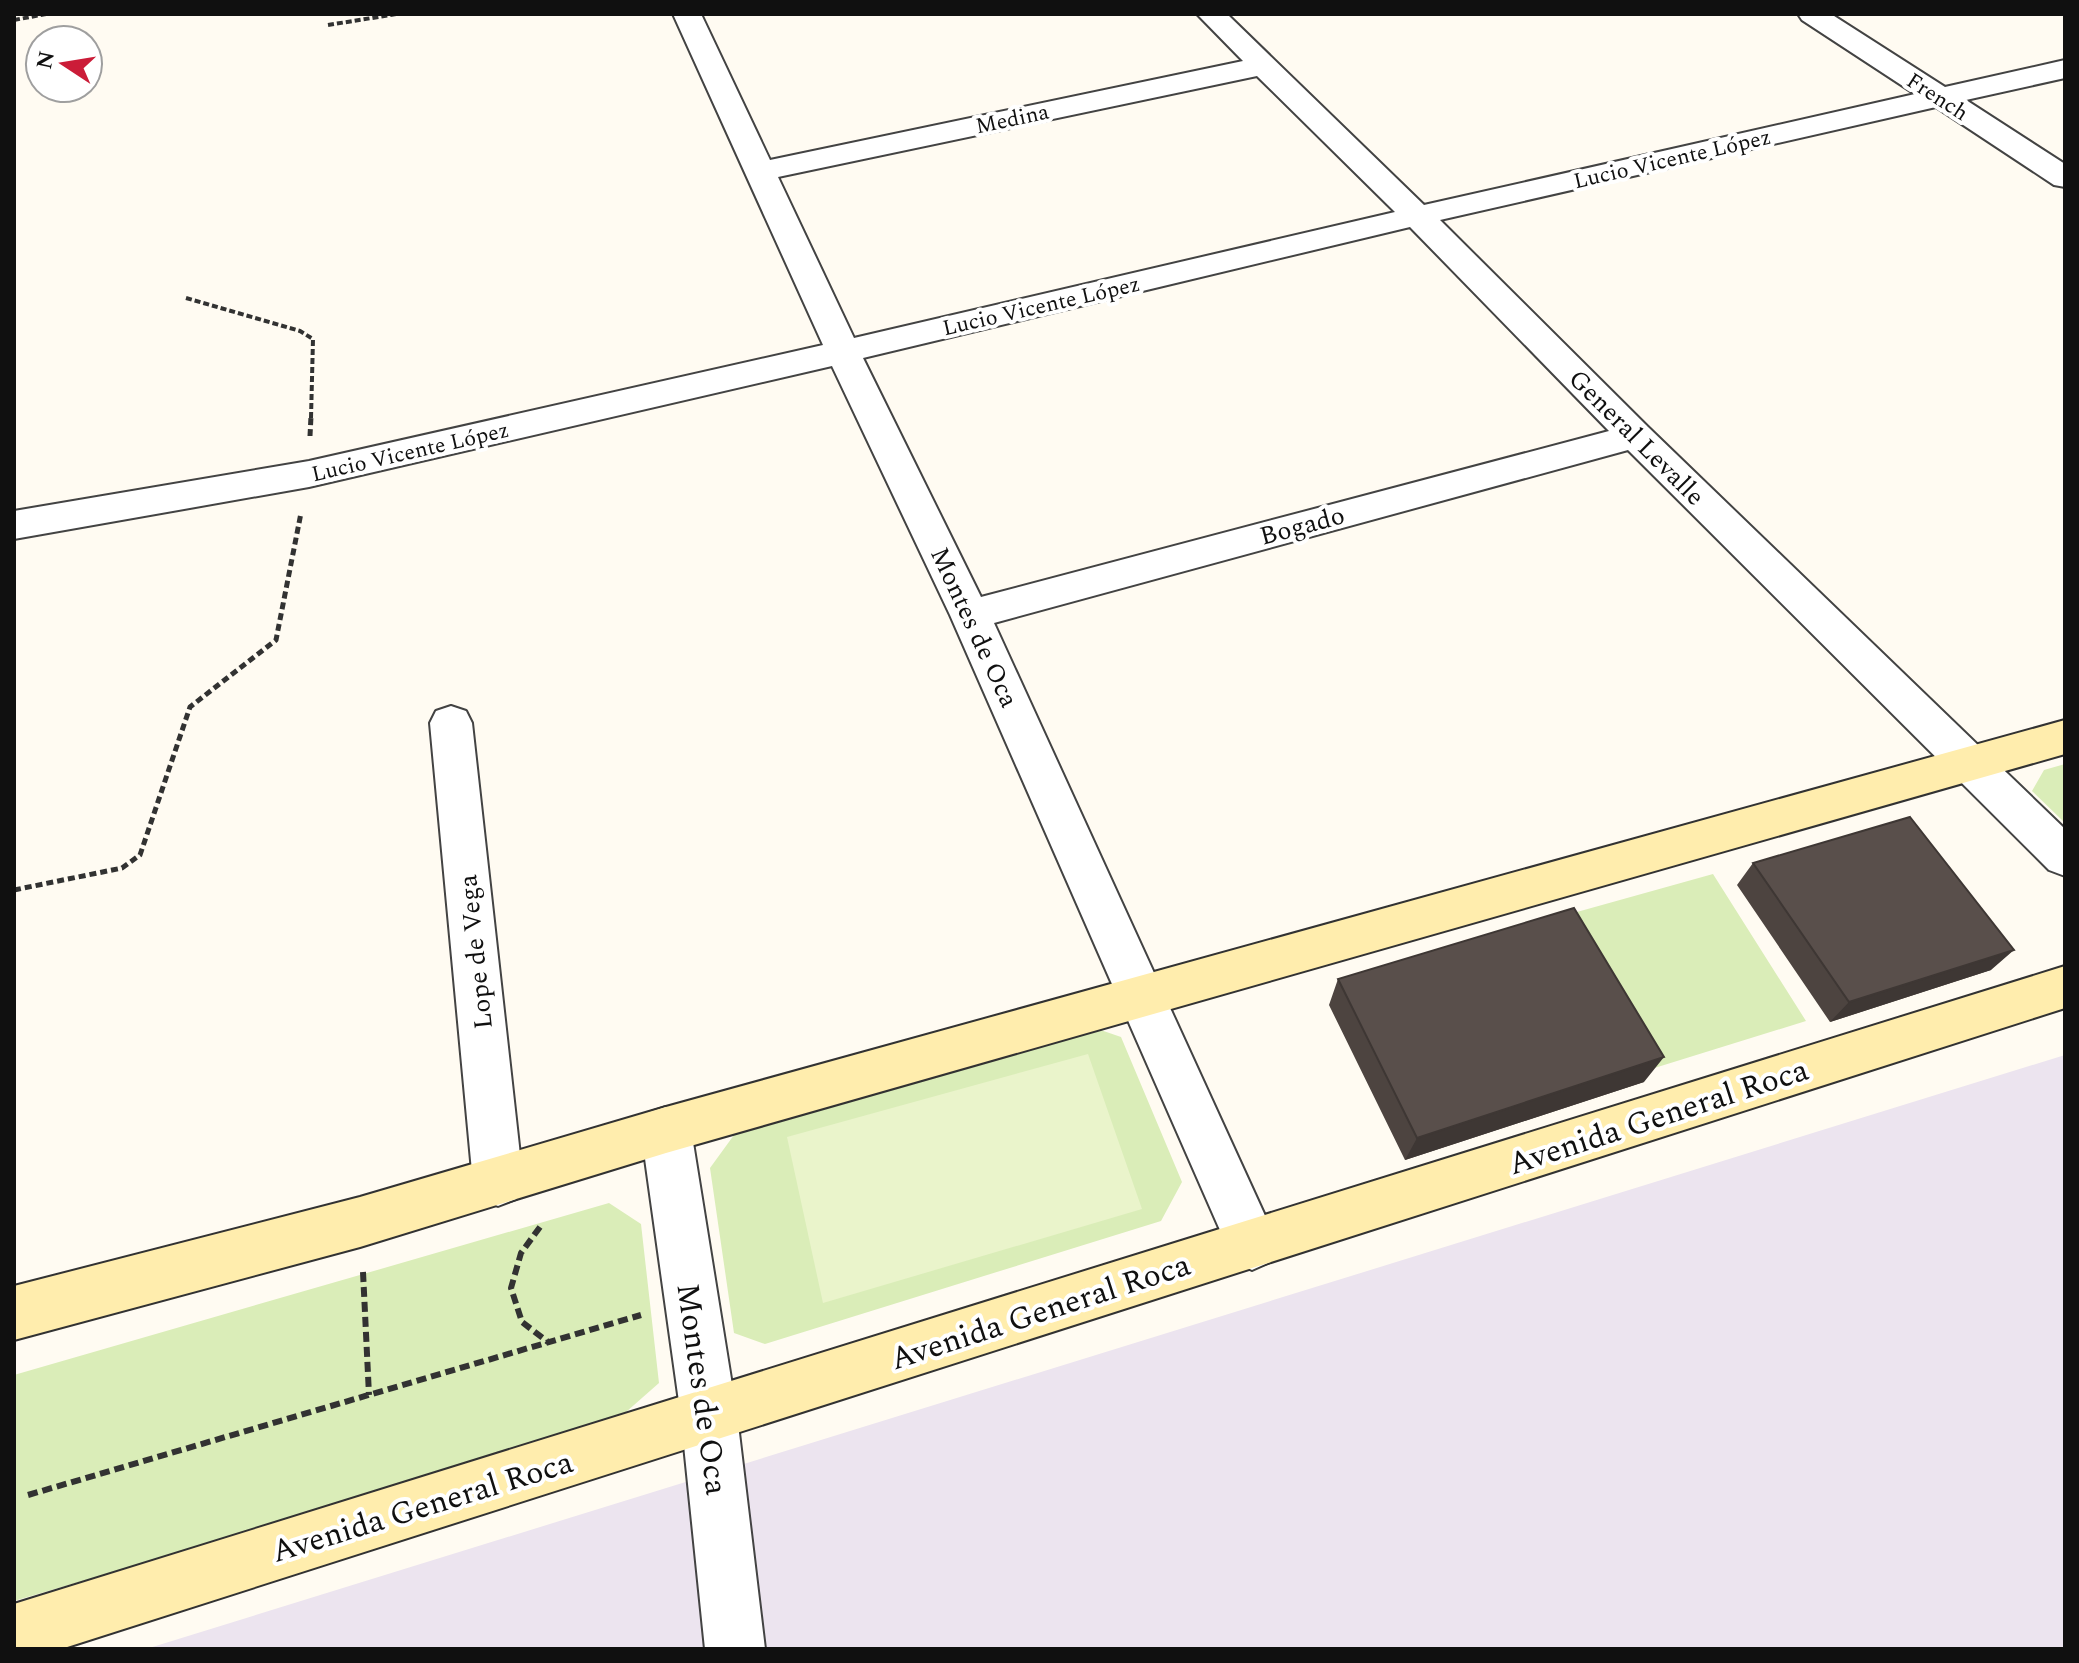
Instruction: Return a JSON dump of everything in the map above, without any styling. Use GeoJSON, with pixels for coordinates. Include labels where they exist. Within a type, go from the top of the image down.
{"type":"FeatureCollection","features":[{"type":"Feature","properties":{"kind":"main road"},"geometry":{"type":"LineString","coordinates":[[14,1313],[360,1222],[666,1130],[2065,737]]}},
{"type":"Feature","properties":{"kind":"main road","name":"Avenida General Roca"},"geometry":{"type":"LineString","coordinates":[[14,1634],[2065,987]]}},
{"type":"Feature","properties":{"kind":"street","name":"Montes de Oca"},"geometry":{"type":"LineString","coordinates":[[687,14],[843,352],[970,615],[1252,1244]]}},
{"type":"Feature","properties":{"kind":"street","name":"General Levalle"},"geometry":{"type":"LineString","coordinates":[[1211,14],[1635,436],[1973,763],[2065,857]]}},
{"type":"Feature","properties":{"kind":"street","name":"French"},"geometry":{"type":"LineString","coordinates":[[1812,14],[2065,178]]}},
{"type":"Feature","properties":{"kind":"street","name":"Medina"},"geometry":{"type":"LineString","coordinates":[[762,171],[1262,66]]}},
{"type":"Feature","properties":{"kind":"street","name":"Lucio Vicente López"},"geometry":{"type":"LineString","coordinates":[[14,525],[309,474],[2065,69]]}},
{"type":"Feature","properties":{"kind":"street","name":"Bogado"},"geometry":{"type":"LineString","coordinates":[[970,615],[1635,436]]}},
{"type":"Feature","properties":{"kind":"street","name":"Lope de Vega"},"geometry":{"type":"LineString","coordinates":[[451,723],[498,1182]]}},
{"type":"Feature","properties":{"kind":"street","name":"Montes de Oca"},"geometry":{"type":"LineString","coordinates":[[666,1130],[709,1416],[735,1649]]}},
{"type":"Feature","properties":{"kind":"path"},"geometry":{"type":"LineString","coordinates":[[14,20],[46,14]]}},
{"type":"Feature","properties":{"kind":"path"},"geometry":{"type":"LineString","coordinates":[[328,25],[397,14]]}},
{"type":"Feature","properties":{"kind":"path"},"geometry":{"type":"LineString","coordinates":[[14,890],[122,868],[140,855],[190,707],[276,640],[309,474],[313,339],[300,331],[186,298]]}},
{"type":"Feature","properties":{"kind":"path"},"geometry":{"type":"LineString","coordinates":[[360,1222],[369,1395]]}},
{"type":"Feature","properties":{"kind":"path"},"geometry":{"type":"LineString","coordinates":[[540,1227],[521,1253],[511,1288],[522,1322],[549,1342]]}},
{"type":"Feature","properties":{"kind":"path"},"geometry":{"type":"LineString","coordinates":[[28,1495],[691,1300]]}},
{"type":"Feature","properties":{"kind":"shaded area"},"geometry":{"type":"Polygon","coordinates":[[[2065,1055],[2065,1649],[146,1649],[2065,1055]]]}},
{"type":"Feature","properties":{"kind":"green space"},"geometry":{"type":"Polygon","coordinates":[[[2065,764],[2065,823],[2032,791],[2044,770],[2065,764]]]}},
{"type":"Feature","properties":{"kind":"green space"},"geometry":{"type":"Polygon","coordinates":[[[1713,874],[1806,1021],[1648,1070],[1559,917],[1713,874]]]}},
{"type":"Feature","properties":{"kind":"green space"},"geometry":{"type":"Polygon","coordinates":[[[1089,1026],[1121,1037],[1182,1182],[1161,1221],[765,1344],[734,1333],[710,1168],[734,1135],[1089,1026]]]}},
{"type":"Feature","properties":{"kind":"green space"},"geometry":{"type":"Polygon","coordinates":[[[1088,1054],[1142,1209],[823,1303],[787,1137],[1088,1054]]]}},
{"type":"Feature","properties":{"kind":"green space"},"geometry":{"type":"Polygon","coordinates":[[[609,1203],[641,1224],[659,1383],[609,1427],[14,1601],[14,1375],[609,1203]]]}},
{"type":"Feature","properties":{"kind":"building"},"geometry":{"type":"Polygon","coordinates":[[[1910,817],[2014,950],[1849,1002],[1753,863],[1910,817]]]}},
{"type":"Feature","properties":{"kind":"building"},"geometry":{"type":"Polygon","coordinates":[[[1574,908],[1664,1057],[1417,1138],[1338,979],[1574,908]]]}}]}
